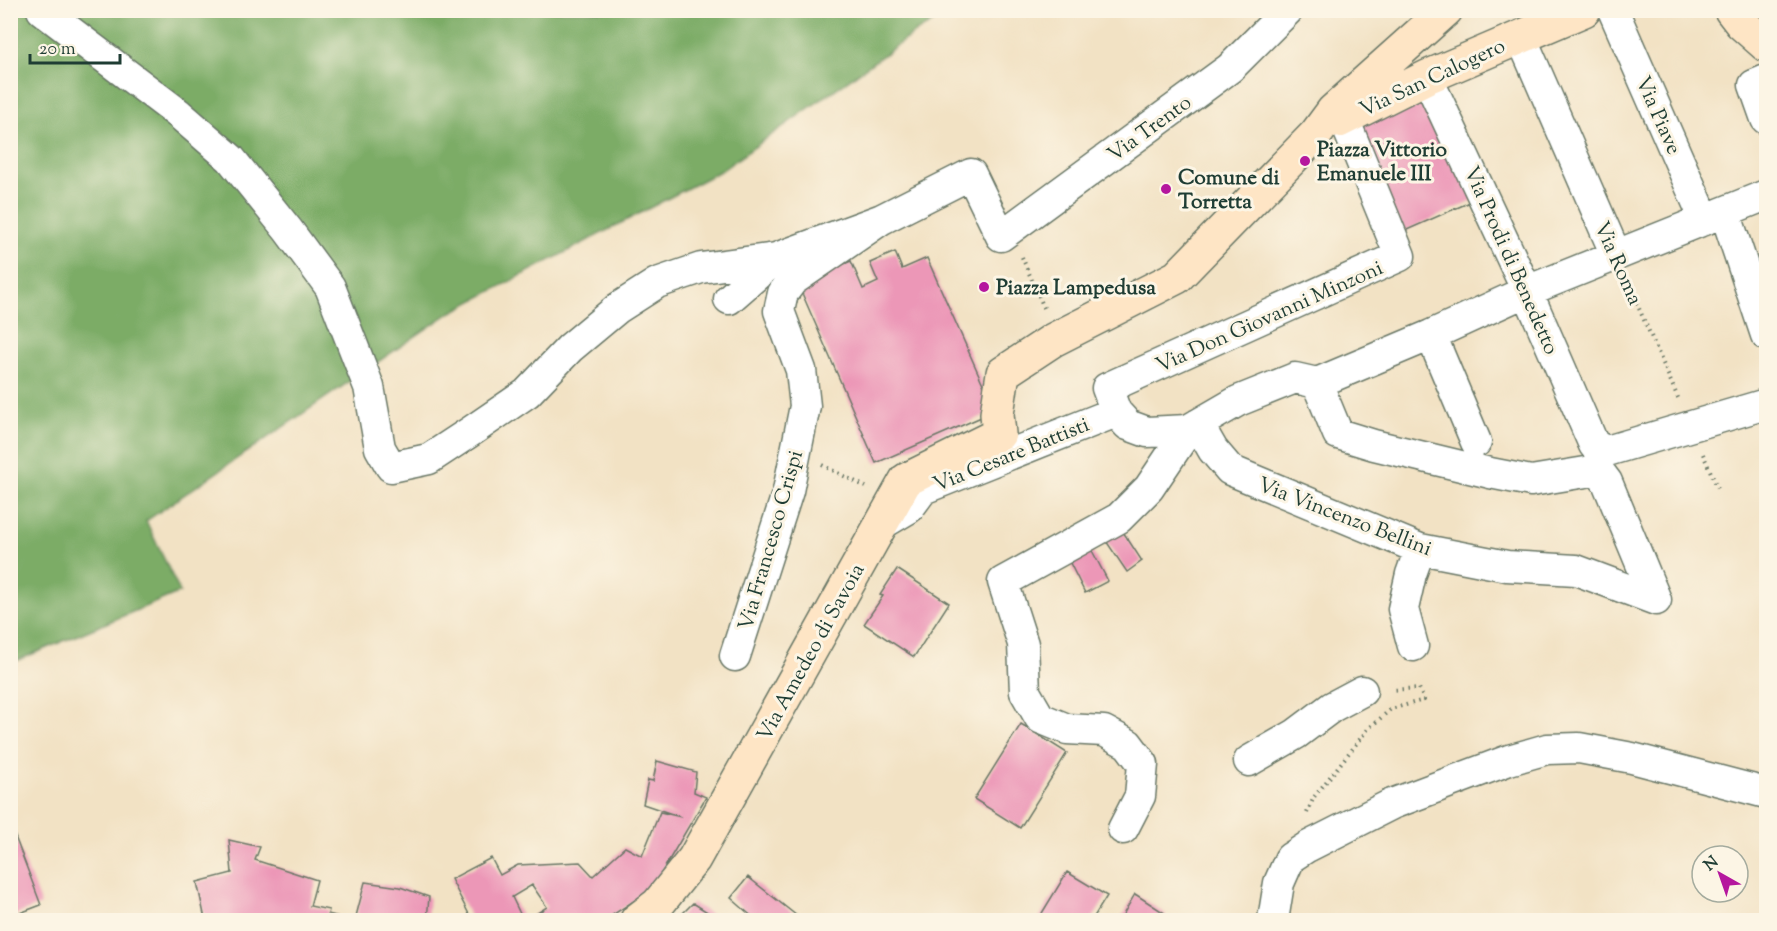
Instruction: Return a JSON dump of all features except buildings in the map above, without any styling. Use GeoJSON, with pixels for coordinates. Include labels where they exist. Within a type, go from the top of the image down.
{"type":"FeatureCollection","features":[{"type":"Feature","properties":{"kind":"street"},"geometry":{"type":"LineString","coordinates":[[42,10],[179,114],[231,159],[288,230],[330,287],[369,387],[380,448],[392,467],[429,459],[527,393],[570,348],[618,308],[657,283],[701,268],[776,258],[882,219]]}},
{"type":"Feature","properties":{"kind":"street","name":"Via Trento"},"geometry":{"type":"LineString","coordinates":[[1005,232],[1230,68],[1288,10]]}},
{"type":"Feature","properties":{"kind":"street"},"geometry":{"type":"LineString","coordinates":[[1057,338],[1177,277],[1330,126],[1333,111],[1446,10]]}},
{"type":"Feature","properties":{"kind":"street","name":"Via San Calogero"},"geometry":{"type":"LineString","coordinates":[[1330,126],[1427,77],[1584,10]]}},
{"type":"Feature","properties":{"kind":"street","name":"Via Piave"},"geometry":{"type":"LineString","coordinates":[[1612,10],[1715,216],[1767,335]]}},
{"type":"Feature","properties":{"kind":"street"},"geometry":{"type":"LineString","coordinates":[[1731,10],[1741,23],[1767,45]]}},
{"type":"Feature","properties":{"kind":"street","name":"Via Roma"},"geometry":{"type":"LineString","coordinates":[[1521,37],[1616,255]]}},
{"type":"Feature","properties":{"kind":"street","name":"Via Prodi di Benedetto"},"geometry":{"type":"LineString","coordinates":[[1427,77],[1527,291],[1656,600]]}},
{"type":"Feature","properties":{"kind":"street"},"geometry":{"type":"LineString","coordinates":[[1767,80],[1754,85],[1767,119]]}},
{"type":"Feature","properties":{"kind":"street","name":"Via Don Giovanni Minzoni"},"geometry":{"type":"LineString","coordinates":[[1112,400],[1400,256],[1388,226],[1330,126]]}},
{"type":"Feature","properties":{"kind":"street","name":"Via Francesco Crispi"},"geometry":{"type":"LineString","coordinates":[[735,656],[788,491],[805,406],[801,370],[779,311],[783,293],[792,281],[882,219],[971,174],[1005,232]]}},
{"type":"Feature","properties":{"kind":"street"},"geometry":{"type":"LineString","coordinates":[[1112,400],[1128,425],[1147,432],[1193,427],[1238,401],[1295,378],[1317,383],[1527,291],[1767,195]]}},
{"type":"Feature","properties":{"kind":"street"},"geometry":{"type":"LineString","coordinates":[[729,298],[776,258]]}},
{"type":"Feature","properties":{"kind":"street"},"geometry":{"type":"LineString","coordinates":[[1431,335],[1476,442]]}},
{"type":"Feature","properties":{"kind":"street","name":"Via Amedeo di Savoia"},"geometry":{"type":"LineString","coordinates":[[637,921],[658,904],[694,859],[906,480],[999,434],[998,414],[1003,373],[1057,338]]}},
{"type":"Feature","properties":{"kind":"street"},"geometry":{"type":"LineString","coordinates":[[1317,383],[1338,434],[1479,471],[1531,481],[1607,452],[1767,404]]}},
{"type":"Feature","properties":{"kind":"street","name":"Via Cesare Battisti"},"geometry":{"type":"LineString","coordinates":[[888,513],[909,508],[923,489],[1112,400]]}},
{"type":"Feature","properties":{"kind":"street"},"geometry":{"type":"LineString","coordinates":[[1123,828],[1140,796],[1143,764],[1128,744],[1104,731],[1067,729],[1040,718],[1025,692],[1023,644],[1003,582],[1119,518],[1149,488],[1193,427]]}},
{"type":"Feature","properties":{"kind":"street","name":"Via Vincenzo Bellini"},"geometry":{"type":"LineString","coordinates":[[1193,427],[1230,470],[1420,549],[1507,566],[1575,570],[1656,600]]}},
{"type":"Feature","properties":{"kind":"street"},"geometry":{"type":"LineString","coordinates":[[1413,646],[1403,609],[1411,574],[1420,549]]}},
{"type":"Feature","properties":{"kind":"street"},"geometry":{"type":"LineString","coordinates":[[1249,760],[1296,734],[1332,707],[1362,691]]}},
{"type":"Feature","properties":{"kind":"street"},"geometry":{"type":"LineString","coordinates":[[1273,921],[1279,883],[1290,858],[1307,847],[1392,804],[1509,760],[1547,749],[1579,748],[1632,758],[1767,794]]}},
{"type":"Feature","properties":{"kind":"path"},"geometry":{"type":"LineString","coordinates":[[1005,232],[1057,338]]}},
{"type":"Feature","properties":{"kind":"path","name":"Via Roma"},"geometry":{"type":"LineString","coordinates":[[1616,255],[1718,489]]}},
{"type":"Feature","properties":{"kind":"path"},"geometry":{"type":"LineString","coordinates":[[797,452],[888,513]]}},
{"type":"Feature","properties":{"kind":"path"},"geometry":{"type":"LineString","coordinates":[[1290,858],[1314,797],[1368,729],[1391,709],[1424,699],[1419,688],[1365,696],[1362,691]]}},
{"type":"Feature","properties":{"kind":"green space"},"geometry":{"type":"Polygon","coordinates":[[[11,11],[951,11],[913,34],[722,170],[448,314],[146,521],[180,592],[11,663],[11,11]]]}},
{"type":"Feature","properties":{"kind":"place","name":"Piazza Vittorio Emanuele III"},"geometry":{"type":"Point","coordinates":[1305,161]}},
{"type":"Feature","properties":{"kind":"place","name":"Comune di Torretta"},"geometry":{"type":"Point","coordinates":[1166,189]}},
{"type":"Feature","properties":{"kind":"place","name":"Piazza Lampedusa"},"geometry":{"type":"Point","coordinates":[984,287]}}]}
